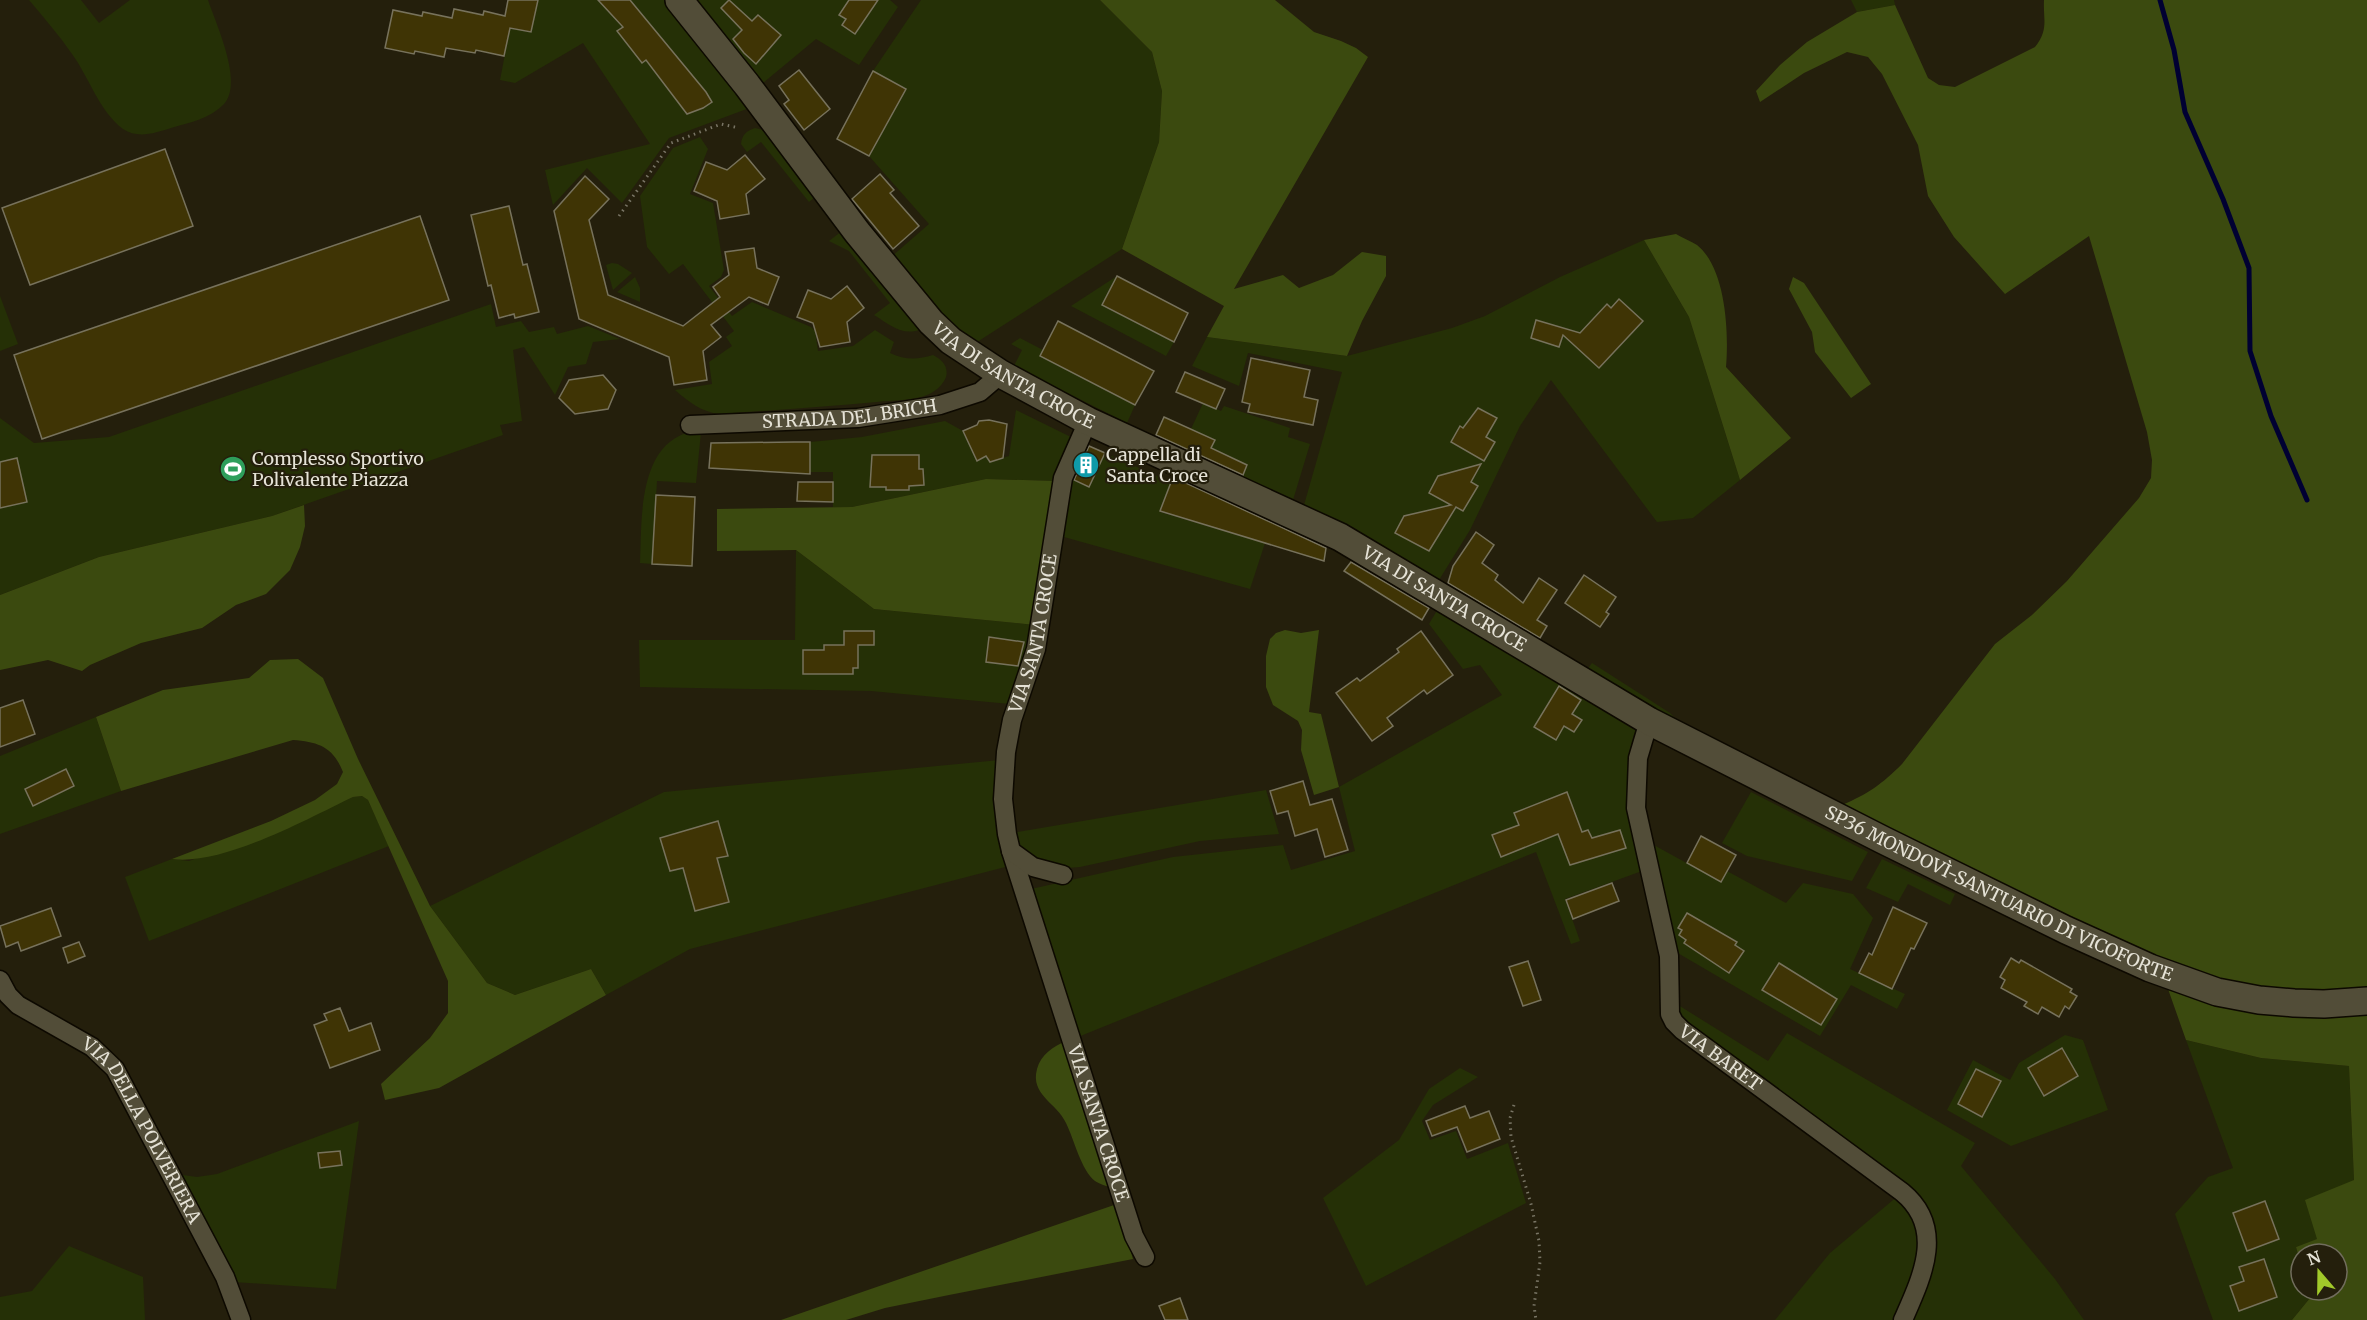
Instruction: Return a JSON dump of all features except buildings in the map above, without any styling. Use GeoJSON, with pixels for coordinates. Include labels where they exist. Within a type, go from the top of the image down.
{"type":"FeatureCollection","features":[{"type":"Feature","properties":{"kind":"main road","name":"VIA DI SANTA CROCE"},"geometry":{"type":"LineString","coordinates":[[679,0],[865,242],[936,327],[951,341],[1001,374],[1088,421],[1340,537],[1649,722]]}},
{"type":"Feature","properties":{"kind":"main road","name":"SP36 MONDOVÌ-SANTUARIO DI VICOFORTE"},"geometry":{"type":"LineString","coordinates":[[1649,722],[2056,925],[2178,979],[2217,992],[2267,1001],[2324,1004],[2367,1000]]}},
{"type":"Feature","properties":{"kind":"street","name":"STRADA DEL BRICH"},"geometry":{"type":"LineString","coordinates":[[690,425],[858,418],[940,405],[980,392],[1001,374]]}},
{"type":"Feature","properties":{"kind":"street","name":"VIA SANTA CROCE"},"geometry":{"type":"LineString","coordinates":[[1088,421],[1063,478],[1036,650],[1015,707],[1010,728],[1003,799],[1011,851],[1134,1236],[1145,1257]]}},
{"type":"Feature","properties":{"kind":"street","name":"VIA BARET"},"geometry":{"type":"LineString","coordinates":[[1649,722],[1638,758],[1636,808],[1669,956],[1671,1017],[1685,1033],[1902,1192],[1917,1207],[1926,1227],[1925,1258],[1919,1283],[1903,1320]]}},
{"type":"Feature","properties":{"kind":"street"},"geometry":{"type":"LineString","coordinates":[[1011,851],[1033,867],[1063,875]]}},
{"type":"Feature","properties":{"kind":"street","name":"VIA DELLA POLVERIERA"},"geometry":{"type":"LineString","coordinates":[[0,980],[8,995],[18,1005],[92,1047],[115,1069],[225,1277],[241,1320]]}},
{"type":"Feature","properties":{"kind":"path"},"geometry":{"type":"LineString","coordinates":[[619,216],[671,143],[721,124],[739,128]]}},
{"type":"Feature","properties":{"kind":"path"},"geometry":{"type":"LineString","coordinates":[[1514,1105],[1510,1118],[1511,1137],[1539,1240],[1540,1262],[1534,1306],[1536,1320]]}},
{"type":"Feature","properties":{"kind":"green space"},"geometry":{"type":"Polygon","coordinates":[[[29,0],[81,0],[99,23],[130,0],[208,0],[230,68],[229,94],[224,104],[213,113],[199,119],[153,133],[135,134],[123,129],[107,113],[72,54],[29,0]]]}},
{"type":"Feature","properties":{"kind":"green space"},"geometry":{"type":"Polygon","coordinates":[[[538,0],[667,0],[752,107],[669,138],[622,203],[587,168],[553,205],[545,170],[650,144],[583,43],[515,83],[500,80],[510,28],[531,32],[538,0]]]}},
{"type":"Feature","properties":{"kind":"green space"},"geometry":{"type":"Polygon","coordinates":[[[694,0],[890,0],[898,7],[859,65],[816,39],[763,83],[694,0]]]}},
{"type":"Feature","properties":{"kind":"green space"},"geometry":{"type":"Polygon","coordinates":[[[921,0],[1100,0],[1152,52],[1162,91],[1159,142],[1122,249],[974,344],[956,334],[890,258],[929,224],[869,156],[906,89],[873,71],[921,0]]]}},
{"type":"Feature","properties":{"kind":"green space"},"geometry":{"type":"Polygon","coordinates":[[[1100,0],[1275,0],[1314,32],[1341,41],[1368,57],[1234,289],[1283,275],[1299,288],[1333,275],[1362,252],[1386,256],[1386,276],[1362,321],[1347,356],[1207,337],[1224,306],[1122,249],[1159,142],[1162,91],[1152,52],[1100,0]]]}},
{"type":"Feature","properties":{"kind":"green space"},"geometry":{"type":"Polygon","coordinates":[[[1851,0],[1894,0],[1895,5],[1857,12],[1851,0]]]}},
{"type":"Feature","properties":{"kind":"green space"},"geometry":{"type":"Polygon","coordinates":[[[2044,0],[2367,0],[2367,988],[2338,991],[2273,990],[2226,981],[2150,955],[1842,805],[1874,788],[1902,764],[1995,644],[2032,615],[2067,581],[2139,498],[2151,478],[2152,460],[2147,432],[2089,236],[2005,294],[1954,237],[1928,196],[1918,145],[1882,74],[1868,57],[1847,52],[1804,73],[1760,102],[1756,91],[1780,65],[1807,42],[1857,12],[1895,5],[1928,78],[1939,85],[1955,87],[2035,47],[2044,29],[2044,0]]]}},
{"type":"Feature","properties":{"kind":"green space"},"geometry":{"type":"Polygon","coordinates":[[[755,128],[763,130],[815,197],[809,202],[761,142],[747,152],[741,144],[745,134],[755,128]]]}},
{"type":"Feature","properties":{"kind":"green space"},"geometry":{"type":"Polygon","coordinates":[[[700,137],[708,149],[690,194],[713,203],[724,270],[721,277],[709,286],[732,316],[752,302],[811,327],[815,331],[818,351],[853,346],[875,330],[894,342],[890,353],[911,359],[933,355],[941,361],[947,373],[945,380],[938,388],[927,395],[909,399],[720,414],[701,409],[675,390],[712,384],[709,362],[732,346],[726,337],[734,331],[683,264],[669,274],[647,247],[640,196],[673,148],[700,137]]]}},
{"type":"Feature","properties":{"kind":"green space"},"geometry":{"type":"Polygon","coordinates":[[[842,231],[919,330],[901,330],[874,315],[890,303],[849,251],[829,241],[842,231]]]}},
{"type":"Feature","properties":{"kind":"green space"},"geometry":{"type":"Polygon","coordinates":[[[1676,234],[1697,245],[1707,255],[1714,269],[1724,302],[1727,337],[1726,367],[1791,438],[1740,480],[1689,317],[1644,240],[1676,234]]]}},
{"type":"Feature","properties":{"kind":"green space"},"geometry":{"type":"Polygon","coordinates":[[[1644,240],[1689,317],[1740,480],[1693,518],[1657,522],[1551,380],[1520,426],[1470,530],[1439,580],[1354,528],[1304,505],[1342,372],[1248,353],[1239,386],[1192,366],[1207,337],[1347,356],[1452,328],[1485,316],[1560,277],[1644,240]]]}},
{"type":"Feature","properties":{"kind":"green space"},"geometry":{"type":"Polygon","coordinates":[[[612,263],[632,273],[613,290],[606,265],[612,263]]]}},
{"type":"Feature","properties":{"kind":"green space"},"geometry":{"type":"Polygon","coordinates":[[[1117,276],[1102,305],[1174,342],[1166,356],[1071,306],[1117,276]]]}},
{"type":"Feature","properties":{"kind":"green space"},"geometry":{"type":"Polygon","coordinates":[[[635,277],[640,288],[640,302],[617,292],[635,277]]]}},
{"type":"Feature","properties":{"kind":"green space"},"geometry":{"type":"Polygon","coordinates":[[[1793,277],[1804,283],[1871,384],[1851,398],[1815,352],[1812,332],[1789,289],[1793,277]]]}},
{"type":"Feature","properties":{"kind":"green space"},"geometry":{"type":"Polygon","coordinates":[[[0,296],[18,344],[0,351],[0,296]]]}},
{"type":"Feature","properties":{"kind":"green space","name":"Complesso Sportivo Polivalente Piazza"},"geometry":{"type":"Polygon","coordinates":[[[491,304],[496,327],[521,321],[529,332],[554,327],[557,334],[588,326],[620,339],[593,342],[586,364],[568,367],[555,395],[524,347],[513,350],[522,421],[500,425],[503,435],[272,516],[99,557],[0,595],[0,418],[34,443],[109,437],[491,304]]]}},
{"type":"Feature","properties":{"kind":"green space"},"geometry":{"type":"Polygon","coordinates":[[[1020,338],[1043,350],[1040,356],[1135,405],[1127,423],[1014,366],[1022,350],[1011,344],[1020,338]]]}},
{"type":"Feature","properties":{"kind":"green space"},"geometry":{"type":"Polygon","coordinates":[[[1203,403],[1221,411],[1224,406],[1290,428],[1288,437],[1310,444],[1293,500],[1242,478],[1247,465],[1211,448],[1214,440],[1191,429],[1203,403]]]}},
{"type":"Feature","properties":{"kind":"green space"},"geometry":{"type":"Polygon","coordinates":[[[1016,410],[1075,439],[1056,481],[986,479],[852,507],[833,507],[833,472],[810,472],[810,442],[862,437],[945,421],[963,431],[977,461],[986,456],[990,462],[1009,456],[1016,410]]]}},
{"type":"Feature","properties":{"kind":"green space"},"geometry":{"type":"Polygon","coordinates":[[[693,431],[701,432],[696,483],[657,481],[652,564],[640,563],[643,506],[652,467],[661,451],[675,438],[693,431]]]}},
{"type":"Feature","properties":{"kind":"green space"},"geometry":{"type":"Polygon","coordinates":[[[1105,453],[1171,482],[1160,512],[1265,543],[1250,589],[1064,537],[1048,634],[1044,633],[1068,477],[1089,487],[1105,453]]]}},
{"type":"Feature","properties":{"kind":"green space"},"geometry":{"type":"Polygon","coordinates":[[[986,479],[1056,481],[1035,625],[874,609],[796,550],[717,551],[717,509],[852,507],[986,479]]]}},
{"type":"Feature","properties":{"kind":"green space"},"geometry":{"type":"Polygon","coordinates":[[[304,505],[305,526],[300,547],[290,570],[266,594],[236,605],[202,628],[141,643],[90,665],[82,671],[48,660],[0,670],[0,595],[99,557],[272,516],[304,505]]]}},
{"type":"Feature","properties":{"kind":"green space"},"geometry":{"type":"Polygon","coordinates":[[[796,550],[874,609],[1035,625],[1010,704],[871,691],[640,687],[639,640],[795,640],[796,550]]]}},
{"type":"Feature","properties":{"kind":"green space"},"geometry":{"type":"Polygon","coordinates":[[[1439,607],[1637,726],[1631,744],[1627,780],[1628,798],[1642,871],[1565,899],[1580,941],[1571,944],[1536,852],[1078,1037],[1031,889],[1173,857],[1283,845],[1291,870],[1355,851],[1339,787],[1502,695],[1480,665],[1463,669],[1429,624],[1439,607]]]}},
{"type":"Feature","properties":{"kind":"green space"},"geometry":{"type":"Polygon","coordinates":[[[1285,630],[1301,633],[1319,630],[1309,712],[1321,714],[1339,787],[1314,795],[1301,750],[1302,730],[1298,721],[1273,705],[1266,687],[1266,656],[1270,639],[1276,633],[1285,630]]]}},
{"type":"Feature","properties":{"kind":"green space"},"geometry":{"type":"Polygon","coordinates":[[[298,659],[323,678],[358,759],[430,906],[487,983],[515,995],[591,969],[606,995],[439,1088],[385,1100],[381,1084],[430,1038],[448,1013],[448,981],[368,800],[362,796],[353,797],[289,828],[239,848],[192,859],[172,859],[271,821],[315,800],[337,784],[343,772],[339,764],[330,751],[324,747],[293,740],[121,791],[96,717],[163,690],[249,678],[270,660],[298,659]]]}},
{"type":"Feature","properties":{"kind":"green space"},"geometry":{"type":"Polygon","coordinates":[[[1592,663],[1670,713],[1677,720],[1584,674],[1592,663]]]}},
{"type":"Feature","properties":{"kind":"green space"},"geometry":{"type":"Polygon","coordinates":[[[96,717],[121,791],[0,834],[0,756],[96,717]]]}},
{"type":"Feature","properties":{"kind":"green space"},"geometry":{"type":"Polygon","coordinates":[[[1000,760],[1009,866],[690,949],[606,995],[591,969],[515,995],[487,983],[430,906],[664,792],[1000,760]]]}},
{"type":"Feature","properties":{"kind":"green space"},"geometry":{"type":"Polygon","coordinates":[[[1266,790],[1279,834],[1200,841],[1069,868],[1048,865],[1031,857],[1011,833],[1266,790]]]}},
{"type":"Feature","properties":{"kind":"green space"},"geometry":{"type":"Polygon","coordinates":[[[1751,792],[1868,852],[1852,881],[1747,856],[1722,843],[1751,792]]]}},
{"type":"Feature","properties":{"kind":"green space"},"geometry":{"type":"Polygon","coordinates":[[[362,796],[368,800],[389,846],[149,941],[125,877],[172,859],[189,861],[353,797],[362,796]]]}},
{"type":"Feature","properties":{"kind":"green space"},"geometry":{"type":"Polygon","coordinates":[[[1652,844],[1721,882],[1727,871],[1786,903],[1803,883],[1853,894],[1873,918],[1850,969],[1905,994],[1897,1009],[1851,985],[1820,1036],[1676,952],[1652,844]]]}},
{"type":"Feature","properties":{"kind":"green space"},"geometry":{"type":"Polygon","coordinates":[[[1882,859],[1955,894],[1950,905],[1908,884],[1898,902],[1866,888],[1882,859]]]}},
{"type":"Feature","properties":{"kind":"green space"},"geometry":{"type":"Polygon","coordinates":[[[2168,989],[2194,997],[2367,1014],[2367,1320],[2292,1320],[2307,1302],[2349,1302],[2349,1242],[2309,1242],[2317,1239],[2305,1200],[2354,1180],[2349,1066],[2261,1058],[2186,1040],[2168,989]]]}},
{"type":"Feature","properties":{"kind":"green space"},"geometry":{"type":"Polygon","coordinates":[[[1675,1003],[1768,1061],[1787,1033],[1975,1143],[1961,1166],[2055,1279],[2084,1320],[1910,1320],[1928,1217],[1682,1024],[1675,1003]]]}},
{"type":"Feature","properties":{"kind":"green space"},"geometry":{"type":"Polygon","coordinates":[[[2065,1035],[2083,1040],[2108,1110],[2011,1146],[1947,1110],[1973,1060],[2010,1080],[2019,1063],[2065,1035]]]}},
{"type":"Feature","properties":{"kind":"green space"},"geometry":{"type":"Polygon","coordinates":[[[2186,1040],[2261,1058],[2349,1066],[2354,1180],[2318,1239],[2310,1242],[2289,1242],[2289,1302],[2307,1302],[2292,1320],[2213,1320],[2175,1214],[2208,1177],[2233,1168],[2186,1040]]]}},
{"type":"Feature","properties":{"kind":"green space"},"geometry":{"type":"Polygon","coordinates":[[[1066,1041],[1112,1188],[1097,1182],[1090,1176],[1062,1116],[1037,1086],[1037,1069],[1041,1059],[1066,1041]]]}},
{"type":"Feature","properties":{"kind":"green space"},"geometry":{"type":"Polygon","coordinates":[[[1460,1068],[1478,1077],[1433,1105],[1422,1121],[1430,1140],[1456,1131],[1467,1159],[1508,1143],[1526,1203],[1366,1286],[1323,1198],[1399,1140],[1429,1089],[1460,1068]]]}},
{"type":"Feature","properties":{"kind":"green space"},"geometry":{"type":"Polygon","coordinates":[[[359,1121],[336,1289],[234,1282],[176,1174],[197,1177],[217,1174],[359,1121]]]}},
{"type":"Feature","properties":{"kind":"green space"},"geometry":{"type":"Polygon","coordinates":[[[1899,1195],[1915,1213],[1921,1260],[1895,1320],[1775,1320],[1830,1253],[1899,1195]]]}},
{"type":"Feature","properties":{"kind":"green space"},"geometry":{"type":"Polygon","coordinates":[[[1117,1204],[1133,1259],[885,1308],[846,1320],[781,1320],[1117,1204]]]}},
{"type":"Feature","properties":{"kind":"green space"},"geometry":{"type":"Polygon","coordinates":[[[69,1246],[143,1277],[145,1320],[0,1320],[0,1297],[32,1291],[69,1246]]]}},
{"type":"Feature","properties":{"kind":"waterway"},"geometry":{"type":"LineString","coordinates":[[2160,0],[2174,50],[2185,112],[2223,199],[2249,268],[2250,351],[2271,416],[2307,500]]}},
{"type":"Feature","properties":{"kind":"place","name":"Cappella di Santa Croce"},"geometry":{"type":"Point","coordinates":[1086,465]}},
{"type":"Feature","properties":{"kind":"place","name":"Complesso Sportivo Polivalente Piazza"},"geometry":{"type":"Point","coordinates":[233,469]}}]}
